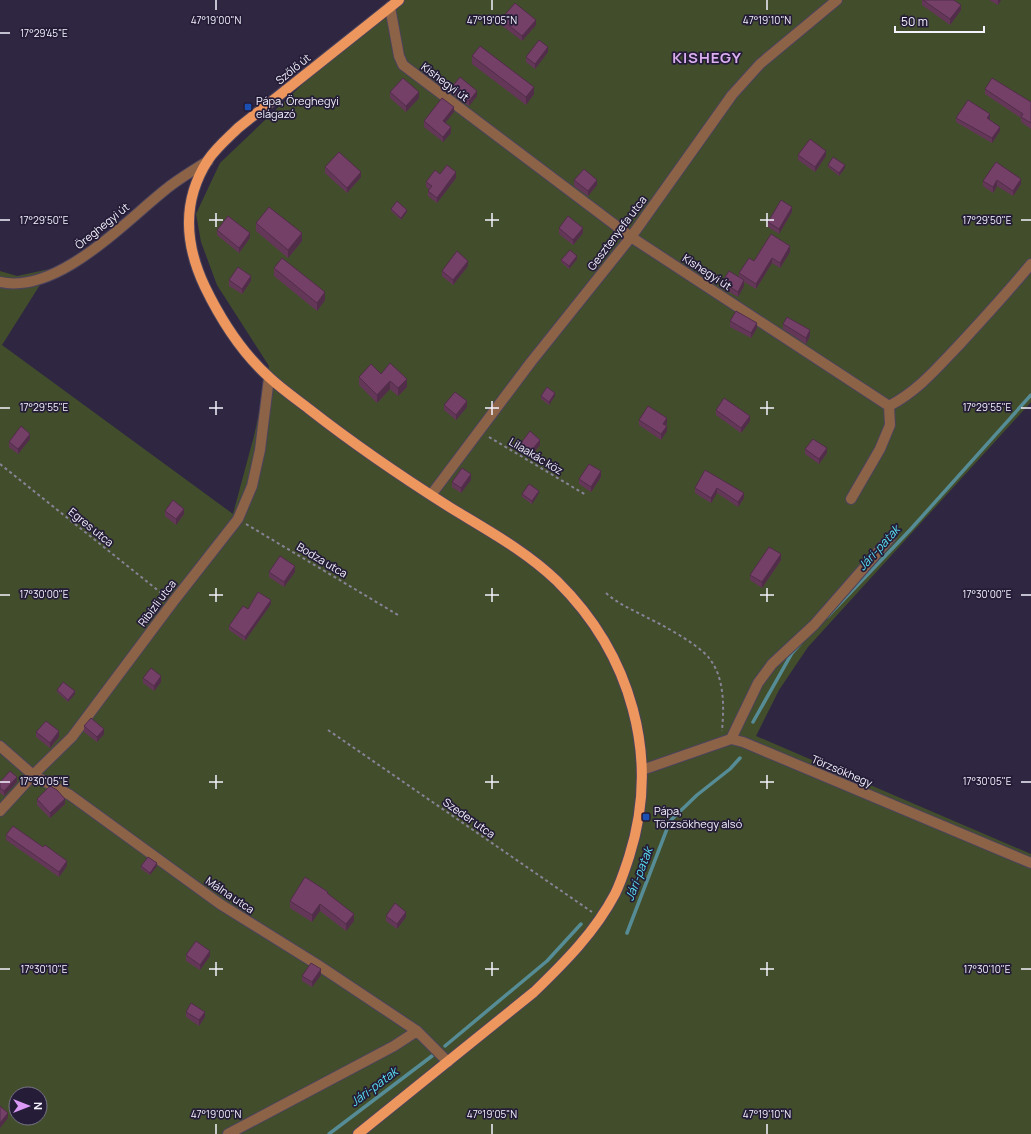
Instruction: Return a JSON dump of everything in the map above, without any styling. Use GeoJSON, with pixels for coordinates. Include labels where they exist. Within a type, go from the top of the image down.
{"type":"FeatureCollection","features":[{"type":"Feature","properties":{"kind":"main road","name":"Szőlő út"},"geometry":{"type":"LineString","coordinates":[[358,1134],[534,992],[577,949],[601,918],[617,891],[633,844],[641,804],[642,770],[638,734],[622,674],[604,640],[589,619],[555,580],[531,559],[430,495],[350,441],[269,378],[237,340],[195,267],[191,253],[188,229],[191,203],[199,177],[208,161],[238,128],[398,0]]}},
{"type":"Feature","properties":{"kind":"street","name":"Gesztenyefa utca"},"geometry":{"type":"LineString","coordinates":[[430,495],[478,431],[631,237],[732,95],[760,64],[837,0]]}},
{"type":"Feature","properties":{"kind":"street","name":"Kishegyi út"},"geometry":{"type":"LineString","coordinates":[[390,7],[399,56],[403,65],[631,237],[889,406]]}},
{"type":"Feature","properties":{"kind":"street","name":"Öreghegyi út"},"geometry":{"type":"LineString","coordinates":[[0,282],[26,282],[60,272],[87,255],[171,185],[208,161]]}},
{"type":"Feature","properties":{"kind":"street"},"geometry":{"type":"LineString","coordinates":[[851,499],[880,449],[890,425],[889,406],[909,395],[925,381],[1004,297],[1031,264]]}},
{"type":"Feature","properties":{"kind":"street","name":"Ribizli utca"},"geometry":{"type":"LineString","coordinates":[[0,811],[34,774],[72,737],[173,602],[238,519],[252,486],[260,450],[269,378]]}},
{"type":"Feature","properties":{"kind":"street"},"geometry":{"type":"LineString","coordinates":[[642,770],[726,740],[758,683],[772,664],[814,625],[891,537]]}},
{"type":"Feature","properties":{"kind":"street","name":"Törzsökhegy"},"geometry":{"type":"LineString","coordinates":[[726,740],[743,742],[1031,863]]}},
{"type":"Feature","properties":{"kind":"street","name":"Málna utca"},"geometry":{"type":"LineString","coordinates":[[0,746],[34,774],[70,795],[220,904],[318,965],[417,1031],[448,1062]]}},
{"type":"Feature","properties":{"kind":"street"},"geometry":{"type":"LineString","coordinates":[[228,1134],[394,1046],[417,1031]]}},
{"type":"Feature","properties":{"kind":"path","name":"Lilaakác köz"},"geometry":{"type":"LineString","coordinates":[[478,431],[586,495]]}},
{"type":"Feature","properties":{"kind":"path","name":"Egres utca"},"geometry":{"type":"LineString","coordinates":[[0,464],[173,602]]}},
{"type":"Feature","properties":{"kind":"path","name":"Bodza utca"},"geometry":{"type":"LineString","coordinates":[[238,519],[398,615]]}},
{"type":"Feature","properties":{"kind":"path"},"geometry":{"type":"LineString","coordinates":[[606,593],[615,601],[661,624],[709,657],[718,676],[722,690],[726,740]]}},
{"type":"Feature","properties":{"kind":"path","name":"Szeder utca"},"geometry":{"type":"LineString","coordinates":[[328,730],[601,918]]}},
{"type":"Feature","properties":{"kind":"green space"},"geometry":{"type":"Polygon","coordinates":[[[391,0],[1031,0],[1031,402],[808,647],[779,690],[756,736],[1031,854],[1031,1134],[0,1134],[0,271],[17,276],[50,269],[2,345],[233,514],[254,436],[269,366],[217,285],[201,242],[196,214],[220,163],[391,0]]]}},
{"type":"Feature","properties":{"kind":"building"},"geometry":{"type":"Polygon","coordinates":[[[923,0],[954,0],[961,5],[950,19],[923,0]]]}},
{"type":"Feature","properties":{"kind":"building"},"geometry":{"type":"Polygon","coordinates":[[[515,3],[536,20],[522,36],[501,19],[515,3]]]}},
{"type":"Feature","properties":{"kind":"building"},"geometry":{"type":"Polygon","coordinates":[[[539,40],[548,47],[535,64],[526,57],[539,40]]]}},
{"type":"Feature","properties":{"kind":"building"},"geometry":{"type":"Polygon","coordinates":[[[480,46],[534,87],[526,97],[472,56],[480,46]]]}},
{"type":"Feature","properties":{"kind":"building"},"geometry":{"type":"Polygon","coordinates":[[[460,77],[477,91],[469,101],[451,88],[460,77]]]}},
{"type":"Feature","properties":{"kind":"building"},"geometry":{"type":"Polygon","coordinates":[[[403,78],[419,92],[406,106],[390,92],[403,78]]]}},
{"type":"Feature","properties":{"kind":"building"},"geometry":{"type":"Polygon","coordinates":[[[992,78],[1031,102],[1031,123],[1021,117],[1023,114],[985,89],[992,78]]]}},
{"type":"Feature","properties":{"kind":"building"},"geometry":{"type":"Polygon","coordinates":[[[442,98],[454,107],[443,121],[451,127],[443,137],[424,121],[442,98]]]}},
{"type":"Feature","properties":{"kind":"building"},"geometry":{"type":"Polygon","coordinates":[[[968,100],[990,114],[987,118],[1000,127],[992,138],[956,118],[968,100]]]}},
{"type":"Feature","properties":{"kind":"building"},"geometry":{"type":"Polygon","coordinates":[[[810,139],[826,151],[815,167],[798,155],[810,139]]]}},
{"type":"Feature","properties":{"kind":"building"},"geometry":{"type":"Polygon","coordinates":[[[339,152],[361,172],[347,188],[325,167],[339,152]]]}},
{"type":"Feature","properties":{"kind":"building"},"geometry":{"type":"Polygon","coordinates":[[[833,157],[845,165],[839,173],[828,165],[833,157]]]}},
{"type":"Feature","properties":{"kind":"building"},"geometry":{"type":"Polygon","coordinates":[[[996,162],[1021,179],[1013,191],[997,180],[993,187],[983,181],[996,162]]]}},
{"type":"Feature","properties":{"kind":"building"},"geometry":{"type":"Polygon","coordinates":[[[447,165],[456,172],[437,198],[428,191],[432,186],[426,182],[435,170],[440,174],[447,165]]]}},
{"type":"Feature","properties":{"kind":"building"},"geometry":{"type":"Polygon","coordinates":[[[584,169],[597,180],[588,191],[574,180],[584,169]]]}},
{"type":"Feature","properties":{"kind":"building"},"geometry":{"type":"Polygon","coordinates":[[[781,200],[792,207],[779,229],[768,222],[781,200]]]}},
{"type":"Feature","properties":{"kind":"building"},"geometry":{"type":"Polygon","coordinates":[[[397,201],[407,210],[401,218],[391,209],[397,201]]]}},
{"type":"Feature","properties":{"kind":"building"},"geometry":{"type":"Polygon","coordinates":[[[269,207],[302,233],[288,250],[256,223],[269,207]]]}},
{"type":"Feature","properties":{"kind":"building"},"geometry":{"type":"Polygon","coordinates":[[[228,216],[250,233],[239,248],[217,230],[228,216]]]}},
{"type":"Feature","properties":{"kind":"building"},"geometry":{"type":"Polygon","coordinates":[[[568,216],[583,228],[573,240],[559,228],[568,216]]]}},
{"type":"Feature","properties":{"kind":"building"},"geometry":{"type":"Polygon","coordinates":[[[771,234],[790,246],[780,263],[772,258],[756,284],[739,273],[749,258],[754,261],[771,234]]]}},
{"type":"Feature","properties":{"kind":"building"},"geometry":{"type":"Polygon","coordinates":[[[570,250],[577,256],[569,266],[561,260],[570,250]]]}},
{"type":"Feature","properties":{"kind":"building"},"geometry":{"type":"Polygon","coordinates":[[[457,251],[468,261],[453,280],[442,271],[457,251]]]}},
{"type":"Feature","properties":{"kind":"building"},"geometry":{"type":"Polygon","coordinates":[[[282,258],[325,292],[317,303],[274,268],[282,258]]]}},
{"type":"Feature","properties":{"kind":"building"},"geometry":{"type":"Polygon","coordinates":[[[238,267],[251,276],[242,289],[229,280],[238,267]]]}},
{"type":"Feature","properties":{"kind":"building"},"geometry":{"type":"Polygon","coordinates":[[[729,271],[744,280],[738,292],[722,282],[729,271]]]}},
{"type":"Feature","properties":{"kind":"building"},"geometry":{"type":"Polygon","coordinates":[[[736,311],[757,323],[751,333],[730,321],[736,311]]]}},
{"type":"Feature","properties":{"kind":"building"},"geometry":{"type":"Polygon","coordinates":[[[787,317],[810,330],[806,338],[783,324],[787,317]]]}},
{"type":"Feature","properties":{"kind":"building"},"geometry":{"type":"Polygon","coordinates":[[[390,363],[407,379],[398,388],[390,381],[377,395],[359,377],[371,364],[381,374],[390,363]]]}},
{"type":"Feature","properties":{"kind":"building"},"geometry":{"type":"Polygon","coordinates":[[[547,387],[555,393],[549,402],[541,396],[547,387]]]}},
{"type":"Feature","properties":{"kind":"building"},"geometry":{"type":"Polygon","coordinates":[[[455,392],[467,401],[456,415],[444,405],[455,392]]]}},
{"type":"Feature","properties":{"kind":"building"},"geometry":{"type":"Polygon","coordinates":[[[724,398],[750,416],[741,428],[716,410],[724,398]]]}},
{"type":"Feature","properties":{"kind":"building"},"geometry":{"type":"Polygon","coordinates":[[[648,406],[667,418],[663,424],[667,426],[661,434],[639,420],[648,406]]]}},
{"type":"Feature","properties":{"kind":"building"},"geometry":{"type":"Polygon","coordinates":[[[21,426],[30,434],[18,449],[9,442],[21,426]]]}},
{"type":"Feature","properties":{"kind":"building"},"geometry":{"type":"Polygon","coordinates":[[[530,431],[540,440],[531,451],[521,443],[530,431]]]}},
{"type":"Feature","properties":{"kind":"building"},"geometry":{"type":"Polygon","coordinates":[[[813,439],[827,448],[819,459],[805,449],[813,439]]]}},
{"type":"Feature","properties":{"kind":"building"},"geometry":{"type":"Polygon","coordinates":[[[589,464],[601,471],[591,487],[579,479],[589,464]]]}},
{"type":"Feature","properties":{"kind":"building"},"geometry":{"type":"Polygon","coordinates":[[[462,468],[471,474],[461,488],[452,482],[462,468]]]}},
{"type":"Feature","properties":{"kind":"building"},"geometry":{"type":"Polygon","coordinates":[[[705,470],[744,493],[738,502],[717,488],[711,498],[695,488],[705,470]]]}},
{"type":"Feature","properties":{"kind":"building"},"geometry":{"type":"Polygon","coordinates":[[[529,484],[539,491],[532,501],[522,494],[529,484]]]}},
{"type":"Feature","properties":{"kind":"building"},"geometry":{"type":"Polygon","coordinates":[[[173,500],[184,509],[176,519],[165,511],[173,500]]]}},
{"type":"Feature","properties":{"kind":"building"},"geometry":{"type":"Polygon","coordinates":[[[769,547],[781,554],[762,582],[750,575],[769,547]]]}},
{"type":"Feature","properties":{"kind":"building"},"geometry":{"type":"Polygon","coordinates":[[[280,556],[295,566],[284,582],[269,572],[280,556]]]}},
{"type":"Feature","properties":{"kind":"building"},"geometry":{"type":"Polygon","coordinates":[[[258,592],[271,600],[245,637],[229,626],[243,606],[248,609],[258,592]]]}},
{"type":"Feature","properties":{"kind":"building"},"geometry":{"type":"Polygon","coordinates":[[[151,668],[161,676],[154,686],[143,678],[151,668]]]}},
{"type":"Feature","properties":{"kind":"building"},"geometry":{"type":"Polygon","coordinates":[[[63,682],[75,691],[68,700],[57,690],[63,682]]]}},
{"type":"Feature","properties":{"kind":"building"},"geometry":{"type":"Polygon","coordinates":[[[91,718],[104,729],[97,737],[84,726],[91,718]]]}},
{"type":"Feature","properties":{"kind":"building"},"geometry":{"type":"Polygon","coordinates":[[[46,721],[59,731],[50,743],[36,732],[46,721]]]}},
{"type":"Feature","properties":{"kind":"building"},"geometry":{"type":"Polygon","coordinates":[[[10,771],[17,777],[4,791],[0,788],[0,782],[10,771]]]}},
{"type":"Feature","properties":{"kind":"building"},"geometry":{"type":"Polygon","coordinates":[[[50,786],[57,790],[65,799],[50,813],[37,799],[50,786]]]}},
{"type":"Feature","properties":{"kind":"building"},"geometry":{"type":"Polygon","coordinates":[[[13,826],[43,847],[45,845],[67,861],[59,872],[6,835],[13,826]]]}},
{"type":"Feature","properties":{"kind":"building"},"geometry":{"type":"Polygon","coordinates":[[[148,857],[157,863],[150,873],[141,866],[148,857]]]}},
{"type":"Feature","properties":{"kind":"building"},"geometry":{"type":"Polygon","coordinates":[[[305,877],[328,892],[327,893],[354,914],[346,924],[320,904],[312,915],[290,901],[305,877]]]}},
{"type":"Feature","properties":{"kind":"building"},"geometry":{"type":"Polygon","coordinates":[[[395,903],[406,912],[397,924],[386,916],[395,903]]]}},
{"type":"Feature","properties":{"kind":"building"},"geometry":{"type":"Polygon","coordinates":[[[196,941],[210,951],[200,965],[186,955],[196,941]]]}},
{"type":"Feature","properties":{"kind":"building"},"geometry":{"type":"Polygon","coordinates":[[[311,963],[321,969],[312,982],[302,976],[311,963]]]}},
{"type":"Feature","properties":{"kind":"building"},"geometry":{"type":"Polygon","coordinates":[[[191,1003],[205,1012],[199,1020],[186,1012],[191,1003]]]}},
{"type":"Feature","properties":{"kind":"building"},"geometry":{"type":"Polygon","coordinates":[[[0,1106],[8,1113],[0,1123],[0,1106]]]}},
{"type":"Feature","properties":{"kind":"waterway","name":"Jári-patak"},"geometry":{"type":"LineString","coordinates":[[827,617],[910,530],[1031,395]]}},
{"type":"Feature","properties":{"kind":"waterway","name":"Jári-patak"},"geometry":{"type":"LineString","coordinates":[[753,722],[792,653],[800,644]]}},
{"type":"Feature","properties":{"kind":"waterway","name":"Jári-patak"},"geometry":{"type":"LineString","coordinates":[[627,933],[670,821],[697,795],[730,769],[740,758]]}},
{"type":"Feature","properties":{"kind":"waterway","name":"Jári-patak"},"geometry":{"type":"LineString","coordinates":[[445,1046],[547,961],[581,924]]}},
{"type":"Feature","properties":{"kind":"waterway","name":"Jári-patak"},"geometry":{"type":"LineString","coordinates":[[329,1134],[432,1056]]}},
{"type":"Feature","properties":{"kind":"place","name":"Pápa, Öreghegyi elágazó"},"geometry":{"type":"Point","coordinates":[248,107]}},
{"type":"Feature","properties":{"kind":"place","name":"Pápa, Törzsökhegy alsó"},"geometry":{"type":"Point","coordinates":[646,817]}},
{"type":"Feature","properties":{"kind":"district","name":"KISHEGY"},"geometry":{"type":"Point","coordinates":[707,58]}}]}
